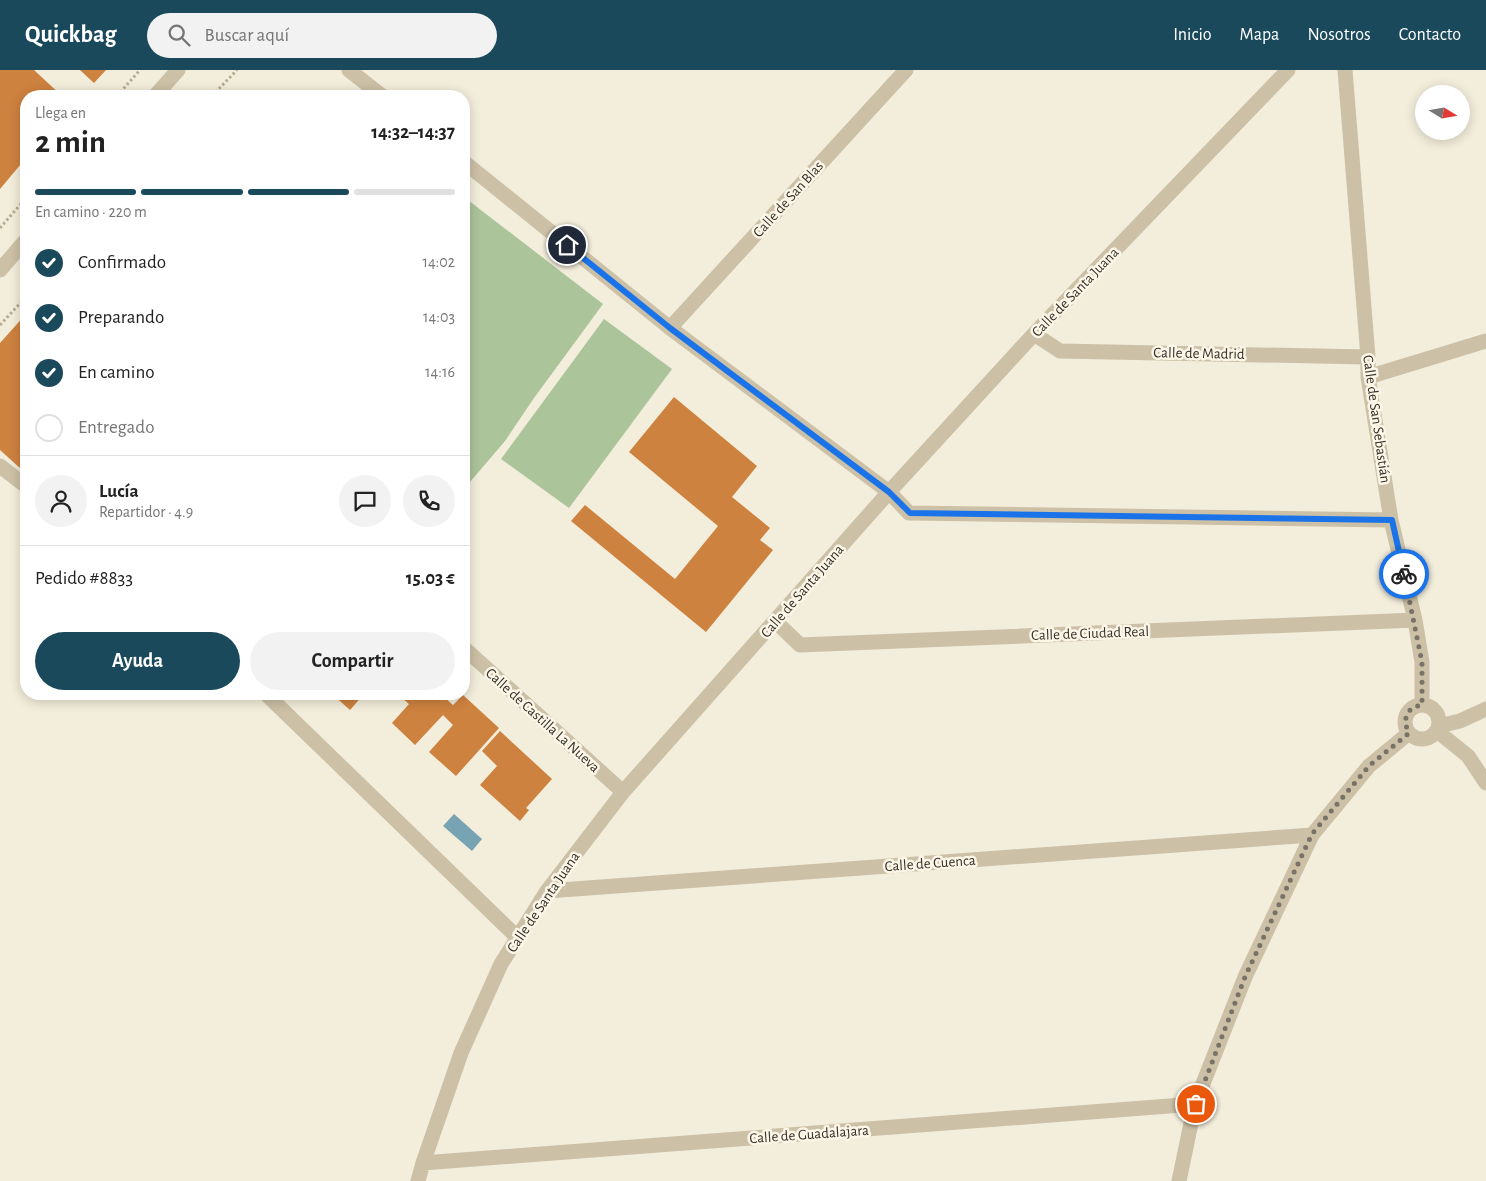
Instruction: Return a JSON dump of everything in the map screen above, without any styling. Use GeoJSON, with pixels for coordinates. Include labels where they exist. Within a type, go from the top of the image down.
{"type":"FeatureCollection","features":[{"type":"Feature","properties":{"kind":"street"},"geometry":{"type":"LineString","coordinates":[[160,90],[178,70]]}},
{"type":"Feature","properties":{"kind":"street"},"geometry":{"type":"LineString","coordinates":[[350,70],[375,90]]}},
{"type":"Feature","properties":{"kind":"street","name":"Calle de San Blas"},"geometry":{"type":"LineString","coordinates":[[670,328],[906,70]]}},
{"type":"Feature","properties":{"kind":"street","name":"Calle de Santa Juana"},"geometry":{"type":"LineString","coordinates":[[418,1181],[461,1052],[501,964],[547,891],[623,792],[889,492],[1034,334],[1288,70]]}},
{"type":"Feature","properties":{"kind":"street","name":"Calle de San Sebastián"},"geometry":{"type":"LineString","coordinates":[[1345,70],[1368,356],[1368,377],[1392,520],[1422,662],[1422,705]]}},
{"type":"Feature","properties":{"kind":"street"},"geometry":{"type":"LineString","coordinates":[[470,167],[670,328],[889,492],[910,513],[1392,520]]}},
{"type":"Feature","properties":{"kind":"street"},"geometry":{"type":"LineString","coordinates":[[0,270],[20,247]]}},
{"type":"Feature","properties":{"kind":"street","name":"Calle de Madrid"},"geometry":{"type":"LineString","coordinates":[[1034,334],[1060,351],[1368,356]]}},
{"type":"Feature","properties":{"kind":"street"},"geometry":{"type":"LineString","coordinates":[[1368,377],[1486,341]]}},
{"type":"Feature","properties":{"kind":"street"},"geometry":{"type":"LineString","coordinates":[[0,466],[20,481]]}},
{"type":"Feature","properties":{"kind":"street","name":"Calle de Ciudad Real"},"geometry":{"type":"LineString","coordinates":[[775,621],[800,644],[1414,620]]}},
{"type":"Feature","properties":{"kind":"street","name":"Calle de Castilla La Nueva"},"geometry":{"type":"LineString","coordinates":[[470,653],[623,792]]}},
{"type":"Feature","properties":{"kind":"street"},"geometry":{"type":"LineString","coordinates":[[272,700],[518,938]]}},
{"type":"Feature","properties":{"kind":"street"},"geometry":{"type":"LineString","coordinates":[[1438,728],[1439,720],[1437,713],[1428,705],[1412,708],[1405,717],[1409,733],[1419,738],[1427,738],[1438,728],[1486,710]]}},
{"type":"Feature","properties":{"kind":"street"},"geometry":{"type":"LineString","coordinates":[[1438,728],[1468,756],[1486,783]]}},
{"type":"Feature","properties":{"kind":"street"},"geometry":{"type":"LineString","coordinates":[[1178,1181],[1196,1104],[1245,977],[1312,834],[1369,766],[1409,733]]}},
{"type":"Feature","properties":{"kind":"street","name":"Calle de Cuenca"},"geometry":{"type":"LineString","coordinates":[[547,891],[1312,834]]}},
{"type":"Feature","properties":{"kind":"street","name":"Calle de Guadalajara"},"geometry":{"type":"LineString","coordinates":[[423,1163],[1196,1104]]}},
{"type":"Feature","properties":{"kind":"path"},"geometry":{"type":"LineString","coordinates":[[122,90],[140,70]]}},
{"type":"Feature","properties":{"kind":"path"},"geometry":{"type":"LineString","coordinates":[[218,90],[237,70]]}},
{"type":"Feature","properties":{"kind":"path"},"geometry":{"type":"LineString","coordinates":[[0,228],[20,205]]}},
{"type":"Feature","properties":{"kind":"path"},"geometry":{"type":"LineString","coordinates":[[0,325],[20,303]]}},
{"type":"Feature","properties":{"kind":"green space"},"geometry":{"type":"Polygon","coordinates":[[[470,202],[603,304],[505,441],[470,482],[470,202]]]}},
{"type":"Feature","properties":{"kind":"green space"},"geometry":{"type":"Polygon","coordinates":[[[604,319],[672,369],[569,508],[501,459],[604,319]]]}},
{"type":"Feature","properties":{"kind":"water"},"geometry":{"type":"Polygon","coordinates":[[[454,814],[482,839],[472,851],[443,826],[454,814]]]}},
{"type":"Feature","properties":{"kind":"building"},"geometry":{"type":"Polygon","coordinates":[[[0,70],[34,70],[56,90],[20,90],[20,165],[0,189],[0,70]]]}},
{"type":"Feature","properties":{"kind":"building"},"geometry":{"type":"Polygon","coordinates":[[[80,70],[106,70],[94,83],[80,70]]]}},
{"type":"Feature","properties":{"kind":"building"},"geometry":{"type":"Polygon","coordinates":[[[20,321],[20,468],[0,450],[0,343],[20,321]]]}},
{"type":"Feature","properties":{"kind":"building"},"geometry":{"type":"Polygon","coordinates":[[[674,397],[757,466],[732,497],[770,528],[760,540],[773,550],[706,632],[571,521],[585,505],[675,579],[718,526],[629,452],[674,397]]]}},
{"type":"Feature","properties":{"kind":"building"},"geometry":{"type":"Polygon","coordinates":[[[339,700],[359,700],[350,710],[339,700]]]}},
{"type":"Feature","properties":{"kind":"building"},"geometry":{"type":"Polygon","coordinates":[[[404,700],[447,700],[453,705],[458,700],[468,700],[499,728],[456,776],[429,752],[453,725],[443,715],[415,745],[392,723],[409,704],[404,700]]]}},
{"type":"Feature","properties":{"kind":"building"},"geometry":{"type":"Polygon","coordinates":[[[500,731],[552,779],[526,808],[529,810],[520,821],[480,785],[497,766],[482,751],[500,731]]]}},
{"type":"Feature","properties":{"kind":"way so far"},"geometry":{"type":"LineString","coordinates":[[1196,1104],[1245,977],[1312,834],[1369,766],[1409,733],[1405,717],[1412,708],[1422,705],[1422,662],[1404,574]]}},
{"type":"Feature","properties":{"kind":"route"},"geometry":{"type":"LineString","coordinates":[[567,245],[670,328],[889,492],[910,513],[1392,520],[1404,574]]}}]}
